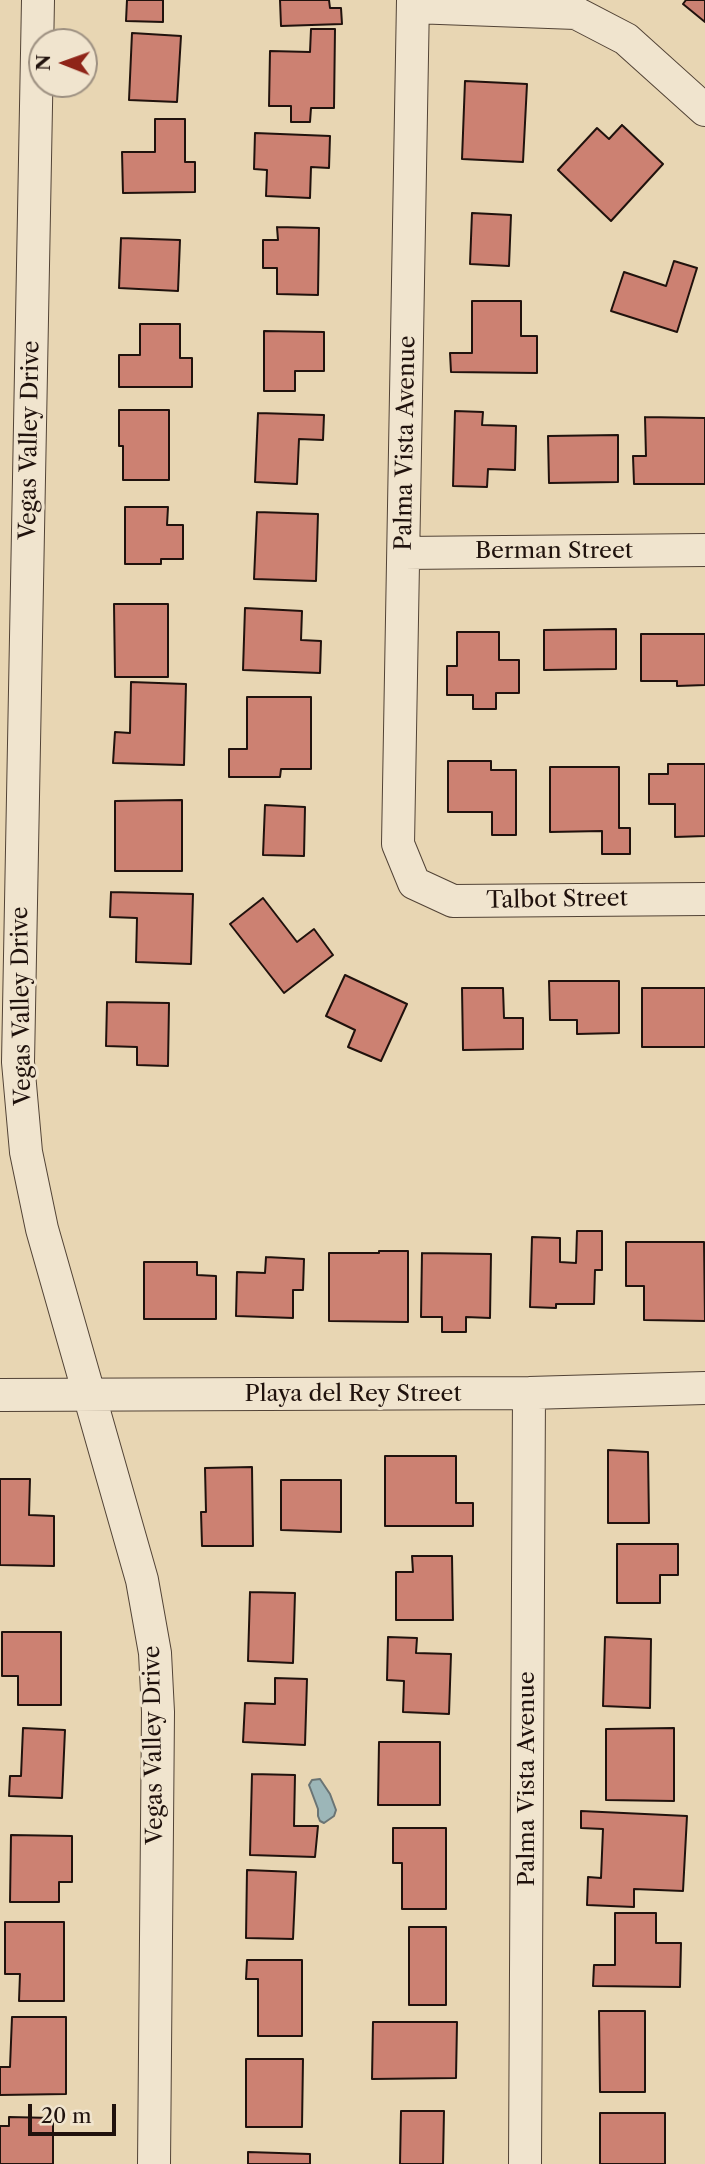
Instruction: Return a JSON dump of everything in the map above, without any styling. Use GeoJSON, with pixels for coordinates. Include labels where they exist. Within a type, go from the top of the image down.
{"type":"FeatureCollection","features":[{"type":"Feature","properties":{"kind":"street","name":"Vegas Valley Drive"},"geometry":{"type":"LineString","coordinates":[[38,0],[18,1062],[26,1152],[42,1229],[142,1580],[155,1653],[158,1712],[153,2164]]}},
{"type":"Feature","properties":{"kind":"street"},"geometry":{"type":"LineString","coordinates":[[413,3],[576,13],[626,39],[705,110]]}},
{"type":"Feature","properties":{"kind":"street","name":"Palma Vista Avenue"},"geometry":{"type":"LineString","coordinates":[[413,3],[398,844],[414,883]]}},
{"type":"Feature","properties":{"kind":"street","name":"Berman Street"},"geometry":{"type":"LineString","coordinates":[[404,553],[705,550]]}},
{"type":"Feature","properties":{"kind":"street","name":"Talbot Street"},"geometry":{"type":"LineString","coordinates":[[414,883],[453,901],[705,899]]}},
{"type":"Feature","properties":{"kind":"street","name":"Playa del Rey Street"},"geometry":{"type":"LineString","coordinates":[[0,1395],[529,1393],[705,1388]]}},
{"type":"Feature","properties":{"kind":"street","name":"Palma Vista Avenue"},"geometry":{"type":"LineString","coordinates":[[525,2164],[529,1393]]}},
{"type":"Feature","properties":{"kind":"water"},"geometry":{"type":"Polygon","coordinates":[[[320,1779],[336,1810],[334,1816],[324,1823],[318,1816],[309,1785],[312,1780],[320,1779]]]}},
{"type":"Feature","properties":{"kind":"building"},"geometry":{"type":"Polygon","coordinates":[[[127,0],[163,0],[163,22],[126,21],[127,0]]]}},
{"type":"Feature","properties":{"kind":"building"},"geometry":{"type":"Polygon","coordinates":[[[280,0],[329,0],[330,8],[341,8],[342,24],[281,26],[280,0]]]}},
{"type":"Feature","properties":{"kind":"building"},"geometry":{"type":"Polygon","coordinates":[[[686,0],[705,0],[705,22],[683,4],[686,0]]]}},
{"type":"Feature","properties":{"kind":"building"},"geometry":{"type":"Polygon","coordinates":[[[311,29],[335,29],[334,108],[311,108],[310,122],[291,122],[291,106],[269,106],[270,51],[310,52],[311,29]]]}},
{"type":"Feature","properties":{"kind":"building"},"geometry":{"type":"Polygon","coordinates":[[[132,33],[181,36],[177,102],[129,100],[132,33]]]}},
{"type":"Feature","properties":{"kind":"building"},"geometry":{"type":"Polygon","coordinates":[[[465,81],[527,84],[523,162],[462,159],[465,81]]]}},
{"type":"Feature","properties":{"kind":"building"},"geometry":{"type":"Polygon","coordinates":[[[155,119],[185,119],[185,162],[195,162],[195,192],[123,193],[122,152],[155,152],[155,119]]]}},
{"type":"Feature","properties":{"kind":"building"},"geometry":{"type":"Polygon","coordinates":[[[622,125],[663,164],[611,221],[558,170],[597,128],[609,139],[622,125]]]}},
{"type":"Feature","properties":{"kind":"building"},"geometry":{"type":"Polygon","coordinates":[[[255,133],[330,136],[329,168],[311,167],[310,198],[266,196],[267,170],[254,169],[255,133]]]}},
{"type":"Feature","properties":{"kind":"building"},"geometry":{"type":"Polygon","coordinates":[[[472,213],[511,215],[509,266],[470,264],[472,213]]]}},
{"type":"Feature","properties":{"kind":"building"},"geometry":{"type":"Polygon","coordinates":[[[277,227],[319,228],[318,295],[277,294],[277,268],[263,268],[263,240],[278,240],[277,227]]]}},
{"type":"Feature","properties":{"kind":"building"},"geometry":{"type":"Polygon","coordinates":[[[121,238],[180,240],[178,291],[119,288],[121,238]]]}},
{"type":"Feature","properties":{"kind":"building"},"geometry":{"type":"Polygon","coordinates":[[[674,261],[697,268],[677,332],[611,311],[624,272],[666,286],[674,261]]]}},
{"type":"Feature","properties":{"kind":"building"},"geometry":{"type":"Polygon","coordinates":[[[472,301],[521,301],[521,336],[537,336],[537,373],[451,372],[450,353],[472,353],[472,301]]]}},
{"type":"Feature","properties":{"kind":"building"},"geometry":{"type":"Polygon","coordinates":[[[140,324],[180,324],[180,358],[192,358],[192,387],[119,387],[119,355],[140,355],[140,324]]]}},
{"type":"Feature","properties":{"kind":"building"},"geometry":{"type":"Polygon","coordinates":[[[264,331],[324,332],[324,371],[295,371],[295,391],[264,391],[264,331]]]}},
{"type":"Feature","properties":{"kind":"building"},"geometry":{"type":"Polygon","coordinates":[[[119,410],[169,410],[169,480],[123,480],[119,410]]]}},
{"type":"Feature","properties":{"kind":"building"},"geometry":{"type":"Polygon","coordinates":[[[455,411],[483,412],[482,425],[516,426],[515,470],[488,469],[487,487],[453,486],[455,411]]]}},
{"type":"Feature","properties":{"kind":"building"},"geometry":{"type":"Polygon","coordinates":[[[258,413],[324,415],[323,440],[299,439],[297,484],[255,482],[258,413]]]}},
{"type":"Feature","properties":{"kind":"building"},"geometry":{"type":"Polygon","coordinates":[[[645,417],[705,418],[705,484],[634,484],[633,456],[646,456],[645,417]]]}},
{"type":"Feature","properties":{"kind":"building"},"geometry":{"type":"Polygon","coordinates":[[[618,435],[618,482],[549,483],[548,436],[618,435]]]}},
{"type":"Feature","properties":{"kind":"building"},"geometry":{"type":"Polygon","coordinates":[[[125,507],[168,507],[167,525],[183,525],[183,559],[161,559],[161,564],[125,564],[125,507]]]}},
{"type":"Feature","properties":{"kind":"building"},"geometry":{"type":"Polygon","coordinates":[[[257,512],[318,514],[316,581],[254,579],[257,512]]]}},
{"type":"Feature","properties":{"kind":"building"},"geometry":{"type":"Polygon","coordinates":[[[114,604],[168,604],[168,677],[115,677],[114,604]]]}},
{"type":"Feature","properties":{"kind":"building"},"geometry":{"type":"Polygon","coordinates":[[[245,608],[302,611],[301,640],[321,641],[320,673],[243,670],[245,608]]]}},
{"type":"Feature","properties":{"kind":"building"},"geometry":{"type":"Polygon","coordinates":[[[616,629],[616,669],[544,670],[544,630],[616,629]]]}},
{"type":"Feature","properties":{"kind":"building"},"geometry":{"type":"Polygon","coordinates":[[[457,632],[499,632],[499,660],[519,660],[519,693],[496,693],[496,709],[473,709],[473,695],[447,695],[447,666],[457,666],[457,632]]]}},
{"type":"Feature","properties":{"kind":"building"},"geometry":{"type":"Polygon","coordinates":[[[641,634],[705,634],[705,685],[677,686],[677,681],[641,681],[641,634]]]}},
{"type":"Feature","properties":{"kind":"building"},"geometry":{"type":"Polygon","coordinates":[[[131,682],[186,684],[184,765],[113,763],[115,732],[130,733],[131,682]]]}},
{"type":"Feature","properties":{"kind":"building"},"geometry":{"type":"Polygon","coordinates":[[[247,697],[311,697],[311,769],[281,769],[280,777],[229,777],[229,749],[247,749],[247,697]]]}},
{"type":"Feature","properties":{"kind":"building"},"geometry":{"type":"Polygon","coordinates":[[[448,761],[491,761],[491,770],[516,770],[516,835],[492,835],[492,812],[448,812],[448,761]]]}},
{"type":"Feature","properties":{"kind":"building"},"geometry":{"type":"Polygon","coordinates":[[[668,764],[705,764],[705,836],[675,837],[675,804],[649,804],[649,774],[668,774],[668,764]]]}},
{"type":"Feature","properties":{"kind":"building"},"geometry":{"type":"Polygon","coordinates":[[[550,767],[619,767],[619,828],[630,828],[630,854],[602,854],[602,831],[550,832],[550,767]]]}},
{"type":"Feature","properties":{"kind":"building"},"geometry":{"type":"Polygon","coordinates":[[[182,800],[182,871],[115,871],[115,801],[182,800]]]}},
{"type":"Feature","properties":{"kind":"building"},"geometry":{"type":"Polygon","coordinates":[[[265,805],[305,807],[304,856],[263,855],[265,805]]]}},
{"type":"Feature","properties":{"kind":"building"},"geometry":{"type":"Polygon","coordinates":[[[111,892],[193,894],[191,964],[136,962],[137,918],[110,917],[111,892]]]}},
{"type":"Feature","properties":{"kind":"building"},"geometry":{"type":"Polygon","coordinates":[[[263,898],[297,942],[314,929],[333,955],[284,993],[230,924],[263,898]]]}},
{"type":"Feature","properties":{"kind":"building"},"geometry":{"type":"Polygon","coordinates":[[[345,975],[407,1004],[381,1061],[348,1047],[355,1030],[326,1016],[345,975]]]}},
{"type":"Feature","properties":{"kind":"building"},"geometry":{"type":"Polygon","coordinates":[[[549,981],[619,981],[619,1033],[577,1034],[577,1020],[550,1020],[549,981]]]}},
{"type":"Feature","properties":{"kind":"building"},"geometry":{"type":"Polygon","coordinates":[[[462,988],[503,988],[504,1018],[523,1018],[523,1049],[463,1050],[462,988]]]}},
{"type":"Feature","properties":{"kind":"building"},"geometry":{"type":"Polygon","coordinates":[[[642,988],[705,988],[705,1047],[642,1047],[642,988]]]}},
{"type":"Feature","properties":{"kind":"building"},"geometry":{"type":"Polygon","coordinates":[[[107,1002],[169,1003],[168,1066],[137,1065],[137,1047],[106,1046],[107,1002]]]}},
{"type":"Feature","properties":{"kind":"building"},"geometry":{"type":"Polygon","coordinates":[[[577,1231],[602,1231],[602,1270],[595,1270],[594,1304],[556,1304],[556,1308],[530,1307],[532,1237],[560,1238],[560,1262],[576,1263],[577,1231]]]}},
{"type":"Feature","properties":{"kind":"building"},"geometry":{"type":"Polygon","coordinates":[[[626,1242],[704,1242],[705,1321],[644,1320],[644,1286],[626,1286],[626,1242]]]}},
{"type":"Feature","properties":{"kind":"building"},"geometry":{"type":"Polygon","coordinates":[[[408,1251],[408,1322],[329,1321],[329,1253],[408,1251]]]}},
{"type":"Feature","properties":{"kind":"building"},"geometry":{"type":"Polygon","coordinates":[[[422,1253],[491,1254],[490,1318],[466,1317],[466,1332],[442,1332],[442,1317],[421,1317],[422,1253]]]}},
{"type":"Feature","properties":{"kind":"building"},"geometry":{"type":"Polygon","coordinates":[[[266,1257],[304,1259],[303,1290],[293,1290],[293,1318],[236,1316],[237,1272],[265,1273],[266,1257]]]}},
{"type":"Feature","properties":{"kind":"building"},"geometry":{"type":"Polygon","coordinates":[[[144,1262],[197,1262],[197,1275],[216,1276],[216,1319],[144,1319],[144,1262]]]}},
{"type":"Feature","properties":{"kind":"building"},"geometry":{"type":"Polygon","coordinates":[[[608,1450],[648,1452],[649,1523],[608,1523],[608,1450]]]}},
{"type":"Feature","properties":{"kind":"building"},"geometry":{"type":"Polygon","coordinates":[[[385,1456],[456,1456],[456,1503],[473,1503],[473,1526],[385,1526],[385,1456]]]}},
{"type":"Feature","properties":{"kind":"building"},"geometry":{"type":"Polygon","coordinates":[[[252,1467],[253,1546],[202,1546],[201,1512],[206,1512],[205,1468],[252,1467]]]}},
{"type":"Feature","properties":{"kind":"building"},"geometry":{"type":"Polygon","coordinates":[[[0,1479],[30,1479],[29,1515],[54,1516],[54,1566],[0,1565],[0,1479]]]}},
{"type":"Feature","properties":{"kind":"building"},"geometry":{"type":"Polygon","coordinates":[[[281,1480],[341,1480],[341,1532],[281,1530],[281,1480]]]}},
{"type":"Feature","properties":{"kind":"building"},"geometry":{"type":"Polygon","coordinates":[[[617,1544],[678,1544],[678,1575],[660,1575],[660,1603],[617,1603],[617,1544]]]}},
{"type":"Feature","properties":{"kind":"building"},"geometry":{"type":"Polygon","coordinates":[[[412,1556],[452,1556],[453,1620],[396,1620],[396,1572],[413,1572],[412,1556]]]}},
{"type":"Feature","properties":{"kind":"building"},"geometry":{"type":"Polygon","coordinates":[[[250,1592],[295,1593],[293,1663],[248,1661],[250,1592]]]}},
{"type":"Feature","properties":{"kind":"building"},"geometry":{"type":"Polygon","coordinates":[[[2,1632],[61,1632],[61,1705],[18,1705],[18,1676],[2,1676],[2,1632]]]}},
{"type":"Feature","properties":{"kind":"building"},"geometry":{"type":"Polygon","coordinates":[[[388,1637],[417,1638],[416,1653],[451,1654],[449,1714],[403,1712],[404,1681],[387,1680],[388,1637]]]}},
{"type":"Feature","properties":{"kind":"building"},"geometry":{"type":"Polygon","coordinates":[[[605,1637],[651,1639],[650,1708],[603,1706],[605,1637]]]}},
{"type":"Feature","properties":{"kind":"building"},"geometry":{"type":"Polygon","coordinates":[[[275,1678],[307,1679],[305,1745],[243,1742],[245,1703],[275,1704],[275,1678]]]}},
{"type":"Feature","properties":{"kind":"building"},"geometry":{"type":"Polygon","coordinates":[[[23,1728],[65,1730],[62,1798],[9,1796],[10,1776],[21,1776],[23,1728]]]}},
{"type":"Feature","properties":{"kind":"building"},"geometry":{"type":"Polygon","coordinates":[[[674,1728],[674,1801],[606,1800],[606,1729],[674,1728]]]}},
{"type":"Feature","properties":{"kind":"building"},"geometry":{"type":"Polygon","coordinates":[[[379,1742],[440,1742],[440,1805],[378,1805],[379,1742]]]}},
{"type":"Feature","properties":{"kind":"building"},"geometry":{"type":"Polygon","coordinates":[[[252,1774],[295,1775],[294,1826],[318,1826],[315,1857],[250,1855],[252,1774]]]}},
{"type":"Feature","properties":{"kind":"building"},"geometry":{"type":"Polygon","coordinates":[[[581,1811],[687,1816],[683,1891],[634,1889],[634,1907],[587,1905],[588,1877],[601,1878],[603,1829],[581,1828],[581,1811]]]}},
{"type":"Feature","properties":{"kind":"building"},"geometry":{"type":"Polygon","coordinates":[[[393,1828],[446,1828],[446,1909],[402,1909],[402,1863],[393,1863],[393,1828]]]}},
{"type":"Feature","properties":{"kind":"building"},"geometry":{"type":"Polygon","coordinates":[[[11,1835],[72,1836],[72,1882],[59,1882],[59,1902],[10,1902],[11,1835]]]}},
{"type":"Feature","properties":{"kind":"building"},"geometry":{"type":"Polygon","coordinates":[[[247,1870],[296,1872],[293,1939],[246,1938],[247,1870]]]}},
{"type":"Feature","properties":{"kind":"building"},"geometry":{"type":"Polygon","coordinates":[[[615,1913],[656,1913],[656,1943],[681,1943],[680,1987],[593,1986],[594,1965],[615,1965],[615,1913]]]}},
{"type":"Feature","properties":{"kind":"building"},"geometry":{"type":"Polygon","coordinates":[[[5,1922],[64,1922],[64,2001],[19,2001],[20,1974],[5,1974],[5,1922]]]}},
{"type":"Feature","properties":{"kind":"building"},"geometry":{"type":"Polygon","coordinates":[[[409,1927],[446,1927],[446,2005],[409,2005],[409,1927]]]}},
{"type":"Feature","properties":{"kind":"building"},"geometry":{"type":"Polygon","coordinates":[[[247,1960],[302,1960],[302,2036],[258,2036],[258,1979],[246,1979],[247,1960]]]}},
{"type":"Feature","properties":{"kind":"building"},"geometry":{"type":"Polygon","coordinates":[[[599,2011],[645,2011],[645,2092],[600,2092],[599,2011]]]}},
{"type":"Feature","properties":{"kind":"building"},"geometry":{"type":"Polygon","coordinates":[[[12,2017],[66,2017],[66,2094],[0,2095],[0,2067],[10,2067],[12,2017]]]}},
{"type":"Feature","properties":{"kind":"building"},"geometry":{"type":"Polygon","coordinates":[[[373,2022],[457,2022],[456,2078],[372,2079],[373,2022]]]}},
{"type":"Feature","properties":{"kind":"building"},"geometry":{"type":"Polygon","coordinates":[[[246,2059],[303,2059],[302,2127],[246,2127],[246,2059]]]}},
{"type":"Feature","properties":{"kind":"building"},"geometry":{"type":"Polygon","coordinates":[[[401,2111],[444,2111],[443,2164],[400,2164],[401,2111]]]}},
{"type":"Feature","properties":{"kind":"building"},"geometry":{"type":"Polygon","coordinates":[[[600,2113],[665,2113],[665,2164],[600,2164],[600,2113]]]}},
{"type":"Feature","properties":{"kind":"building"},"geometry":{"type":"Polygon","coordinates":[[[9,2117],[53,2118],[53,2164],[0,2164],[0,2126],[9,2126],[9,2117]]]}},
{"type":"Feature","properties":{"kind":"building"},"geometry":{"type":"Polygon","coordinates":[[[248,2152],[310,2154],[310,2164],[248,2164],[248,2152]]]}}]}
